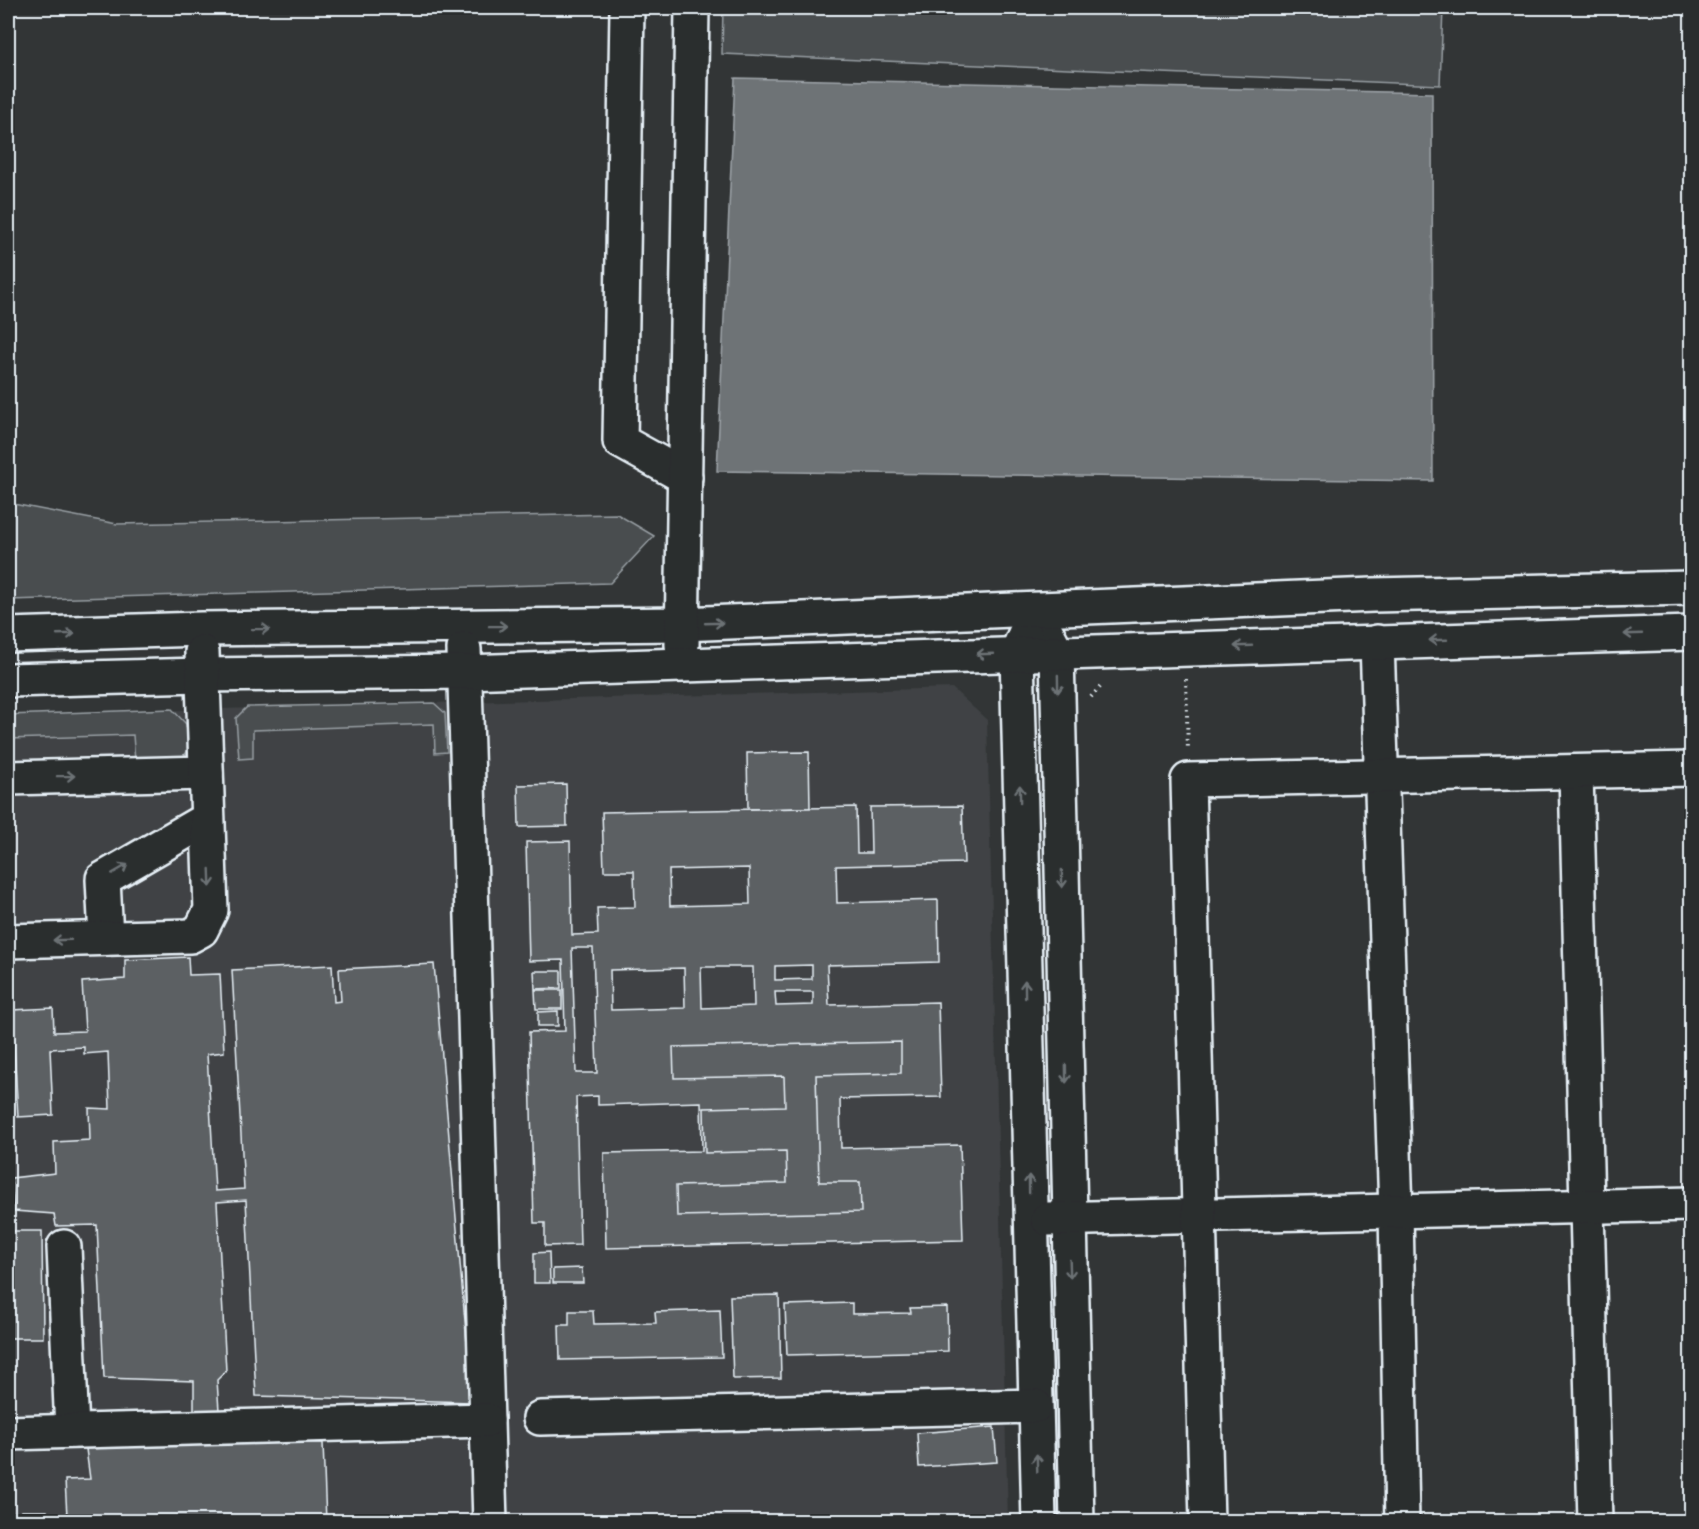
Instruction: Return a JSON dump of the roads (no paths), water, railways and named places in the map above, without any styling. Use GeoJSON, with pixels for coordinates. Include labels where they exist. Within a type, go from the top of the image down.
{"type":"FeatureCollection","features":[{"type":"Feature","properties":{"kind":"street"},"geometry":{"type":"LineString","coordinates":[[627,8],[620,441],[685,477]]}},
{"type":"Feature","properties":{"kind":"street"},"geometry":{"type":"LineString","coordinates":[[681,664],[692,8]]}},
{"type":"Feature","properties":{"kind":"street"},"geometry":{"type":"LineString","coordinates":[[8,635],[201,629],[682,624],[1373,596],[1692,588]]}},
{"type":"Feature","properties":{"kind":"street"},"geometry":{"type":"LineString","coordinates":[[1035,610],[1058,652],[1077,1521]]}},
{"type":"Feature","properties":{"kind":"street"},"geometry":{"type":"LineString","coordinates":[[1035,610],[1017,653],[1039,1521]]}},
{"type":"Feature","properties":{"kind":"street"},"geometry":{"type":"LineString","coordinates":[[464,627],[490,1521]]}},
{"type":"Feature","properties":{"kind":"street"},"geometry":{"type":"LineString","coordinates":[[8,941],[189,936],[201,930],[211,910],[201,629]]}},
{"type":"Feature","properties":{"kind":"street"},"geometry":{"type":"LineString","coordinates":[[8,680],[465,672],[1692,633]]}},
{"type":"Feature","properties":{"kind":"street"},"geometry":{"type":"LineString","coordinates":[[1377,642],[1396,1211],[1402,1521]]}},
{"type":"Feature","properties":{"kind":"street"},"geometry":{"type":"LineString","coordinates":[[1207,1521],[1188,780],[1692,769]]}},
{"type":"Feature","properties":{"kind":"street"},"geometry":{"type":"LineString","coordinates":[[1576,772],[1595,1521]]}},
{"type":"Feature","properties":{"kind":"street"},"geometry":{"type":"LineString","coordinates":[[8,777],[206,773]]}},
{"type":"Feature","properties":{"kind":"street"},"geometry":{"type":"LineString","coordinates":[[105,938],[103,879],[207,819]]}},
{"type":"Feature","properties":{"kind":"street"},"geometry":{"type":"LineString","coordinates":[[1030,1219],[1692,1204]]}},
{"type":"Feature","properties":{"kind":"street"},"geometry":{"type":"LineString","coordinates":[[64,1247],[72,1431]]}},
{"type":"Feature","properties":{"kind":"street"},"geometry":{"type":"LineString","coordinates":[[540,1418],[1035,1406]]}},
{"type":"Feature","properties":{"kind":"street"},"geometry":{"type":"LineString","coordinates":[[8,1433],[487,1420]]}}]}
